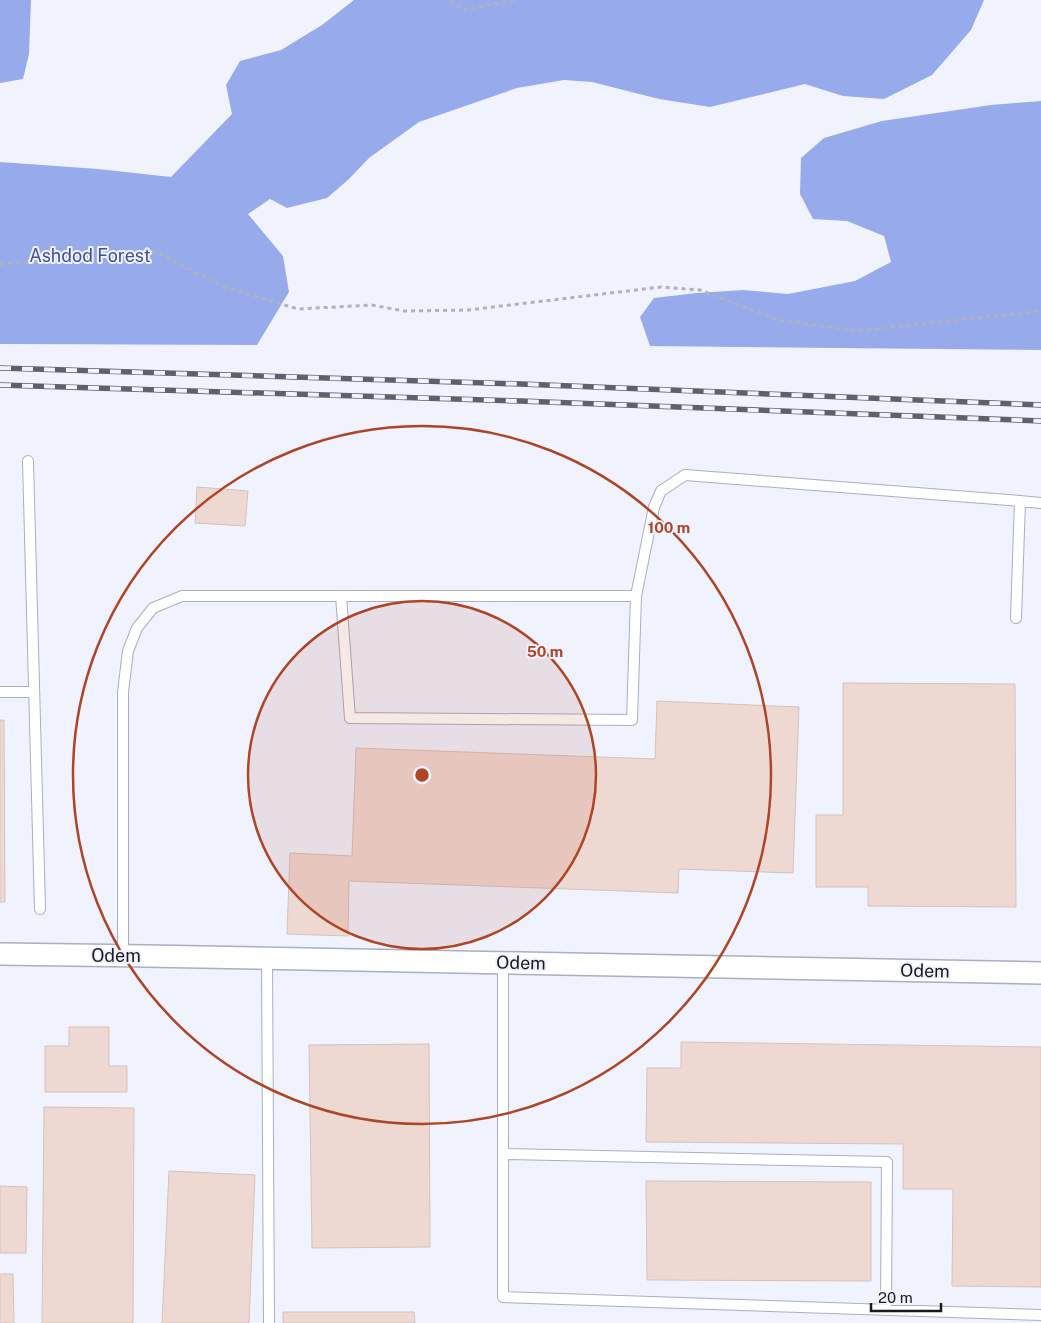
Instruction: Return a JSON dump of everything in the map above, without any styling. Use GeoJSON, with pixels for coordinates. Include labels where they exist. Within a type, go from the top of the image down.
{"type":"FeatureCollection","features":[{"type":"Feature","properties":{"kind":"street","name":"Odem"},"geometry":{"type":"LineString","coordinates":[[0,954],[1041,973]]}},
{"type":"Feature","properties":{"kind":"lane"},"geometry":{"type":"LineString","coordinates":[[28,461],[40,909]]}},
{"type":"Feature","properties":{"kind":"lane"},"geometry":{"type":"LineString","coordinates":[[341,596],[350,718],[632,720],[636,596],[654,507],[661,491],[685,475],[1041,503]]}},
{"type":"Feature","properties":{"kind":"lane"},"geometry":{"type":"LineString","coordinates":[[1016,618],[1020,501]]}},
{"type":"Feature","properties":{"kind":"lane"},"geometry":{"type":"LineString","coordinates":[[123,956],[123,692],[128,651],[137,628],[153,608],[182,596],[636,596]]}},
{"type":"Feature","properties":{"kind":"lane"},"geometry":{"type":"LineString","coordinates":[[0,692],[34,692]]}},
{"type":"Feature","properties":{"kind":"lane"},"geometry":{"type":"LineString","coordinates":[[267,958],[269,1323]]}},
{"type":"Feature","properties":{"kind":"lane"},"geometry":{"type":"LineString","coordinates":[[503,963],[503,1297],[1041,1315]]}},
{"type":"Feature","properties":{"kind":"lane"},"geometry":{"type":"LineString","coordinates":[[503,1154],[887,1162],[886,1310]]}},
{"type":"Feature","properties":{"kind":"path"},"geometry":{"type":"LineString","coordinates":[[451,0],[463,10],[515,0]]}},
{"type":"Feature","properties":{"kind":"path"},"geometry":{"type":"LineString","coordinates":[[0,264],[158,252],[224,286],[298,309],[372,305],[404,311],[468,310],[661,287],[700,290],[778,320],[856,331],[1041,311]]}},
{"type":"Feature","properties":{"kind":"green space"},"geometry":{"type":"Polygon","coordinates":[[[0,0],[31,0],[29,54],[23,79],[0,83],[0,0]]]}},
{"type":"Feature","properties":{"kind":"green space","name":"Ashdod Forest"},"geometry":{"type":"Polygon","coordinates":[[[354,0],[984,0],[971,30],[932,75],[884,99],[843,96],[805,84],[710,107],[659,99],[592,82],[564,80],[517,88],[419,122],[369,158],[327,198],[287,208],[270,199],[248,214],[283,256],[289,292],[257,345],[0,344],[0,162],[98,169],[171,177],[232,114],[226,85],[240,61],[281,50],[322,25],[354,0]]]}},
{"type":"Feature","properties":{"kind":"green space"},"geometry":{"type":"Polygon","coordinates":[[[1041,101],[1041,350],[650,346],[640,317],[654,298],[743,290],[788,294],[855,281],[891,262],[884,236],[847,221],[813,219],[800,194],[801,158],[824,138],[882,121],[991,105],[1041,101]]]}},
{"type":"Feature","properties":{"kind":"building"},"geometry":{"type":"Polygon","coordinates":[[[197,487],[248,491],[245,526],[195,523],[197,487]]]}},
{"type":"Feature","properties":{"kind":"building"},"geometry":{"type":"Polygon","coordinates":[[[843,683],[1015,684],[1016,907],[868,906],[868,887],[816,887],[816,815],[843,815],[843,683]]]}},
{"type":"Feature","properties":{"kind":"building"},"geometry":{"type":"Polygon","coordinates":[[[657,701],[799,707],[793,873],[679,869],[678,893],[349,881],[348,936],[287,934],[290,853],[352,856],[356,748],[655,759],[657,701]]]}},
{"type":"Feature","properties":{"kind":"building"},"geometry":{"type":"Polygon","coordinates":[[[0,720],[4,720],[5,902],[0,902],[0,720]]]}},
{"type":"Feature","properties":{"kind":"building"},"geometry":{"type":"Polygon","coordinates":[[[69,1027],[109,1027],[109,1066],[127,1066],[127,1092],[45,1092],[45,1046],[69,1046],[69,1027]]]}},
{"type":"Feature","properties":{"kind":"building"},"geometry":{"type":"Polygon","coordinates":[[[681,1042],[1041,1047],[1041,1287],[952,1286],[953,1189],[903,1189],[903,1144],[646,1142],[647,1068],[681,1068],[681,1042]]]}},
{"type":"Feature","properties":{"kind":"building"},"geometry":{"type":"Polygon","coordinates":[[[429,1044],[430,1247],[312,1248],[309,1045],[429,1044]]]}},
{"type":"Feature","properties":{"kind":"building"},"geometry":{"type":"Polygon","coordinates":[[[44,1107],[134,1108],[133,1323],[42,1323],[44,1107]]]}},
{"type":"Feature","properties":{"kind":"building"},"geometry":{"type":"Polygon","coordinates":[[[169,1171],[255,1175],[249,1323],[162,1323],[169,1171]]]}},
{"type":"Feature","properties":{"kind":"building"},"geometry":{"type":"Polygon","coordinates":[[[646,1181],[871,1182],[871,1281],[647,1280],[646,1181]]]}},
{"type":"Feature","properties":{"kind":"building"},"geometry":{"type":"Polygon","coordinates":[[[0,1186],[27,1187],[26,1253],[0,1253],[0,1186]]]}},
{"type":"Feature","properties":{"kind":"building"},"geometry":{"type":"Polygon","coordinates":[[[0,1274],[13,1274],[14,1323],[0,1323],[0,1274]]]}},
{"type":"Feature","properties":{"kind":"building"},"geometry":{"type":"Polygon","coordinates":[[[283,1312],[414,1312],[415,1323],[283,1323],[283,1312]]]}},
{"type":"Feature","properties":{"kind":"railway"},"geometry":{"type":"LineString","coordinates":[[0,368],[521,384],[1041,405]]}},
{"type":"Feature","properties":{"kind":"railway"},"geometry":{"type":"LineString","coordinates":[[0,385],[520,401],[1041,421]]}}]}
